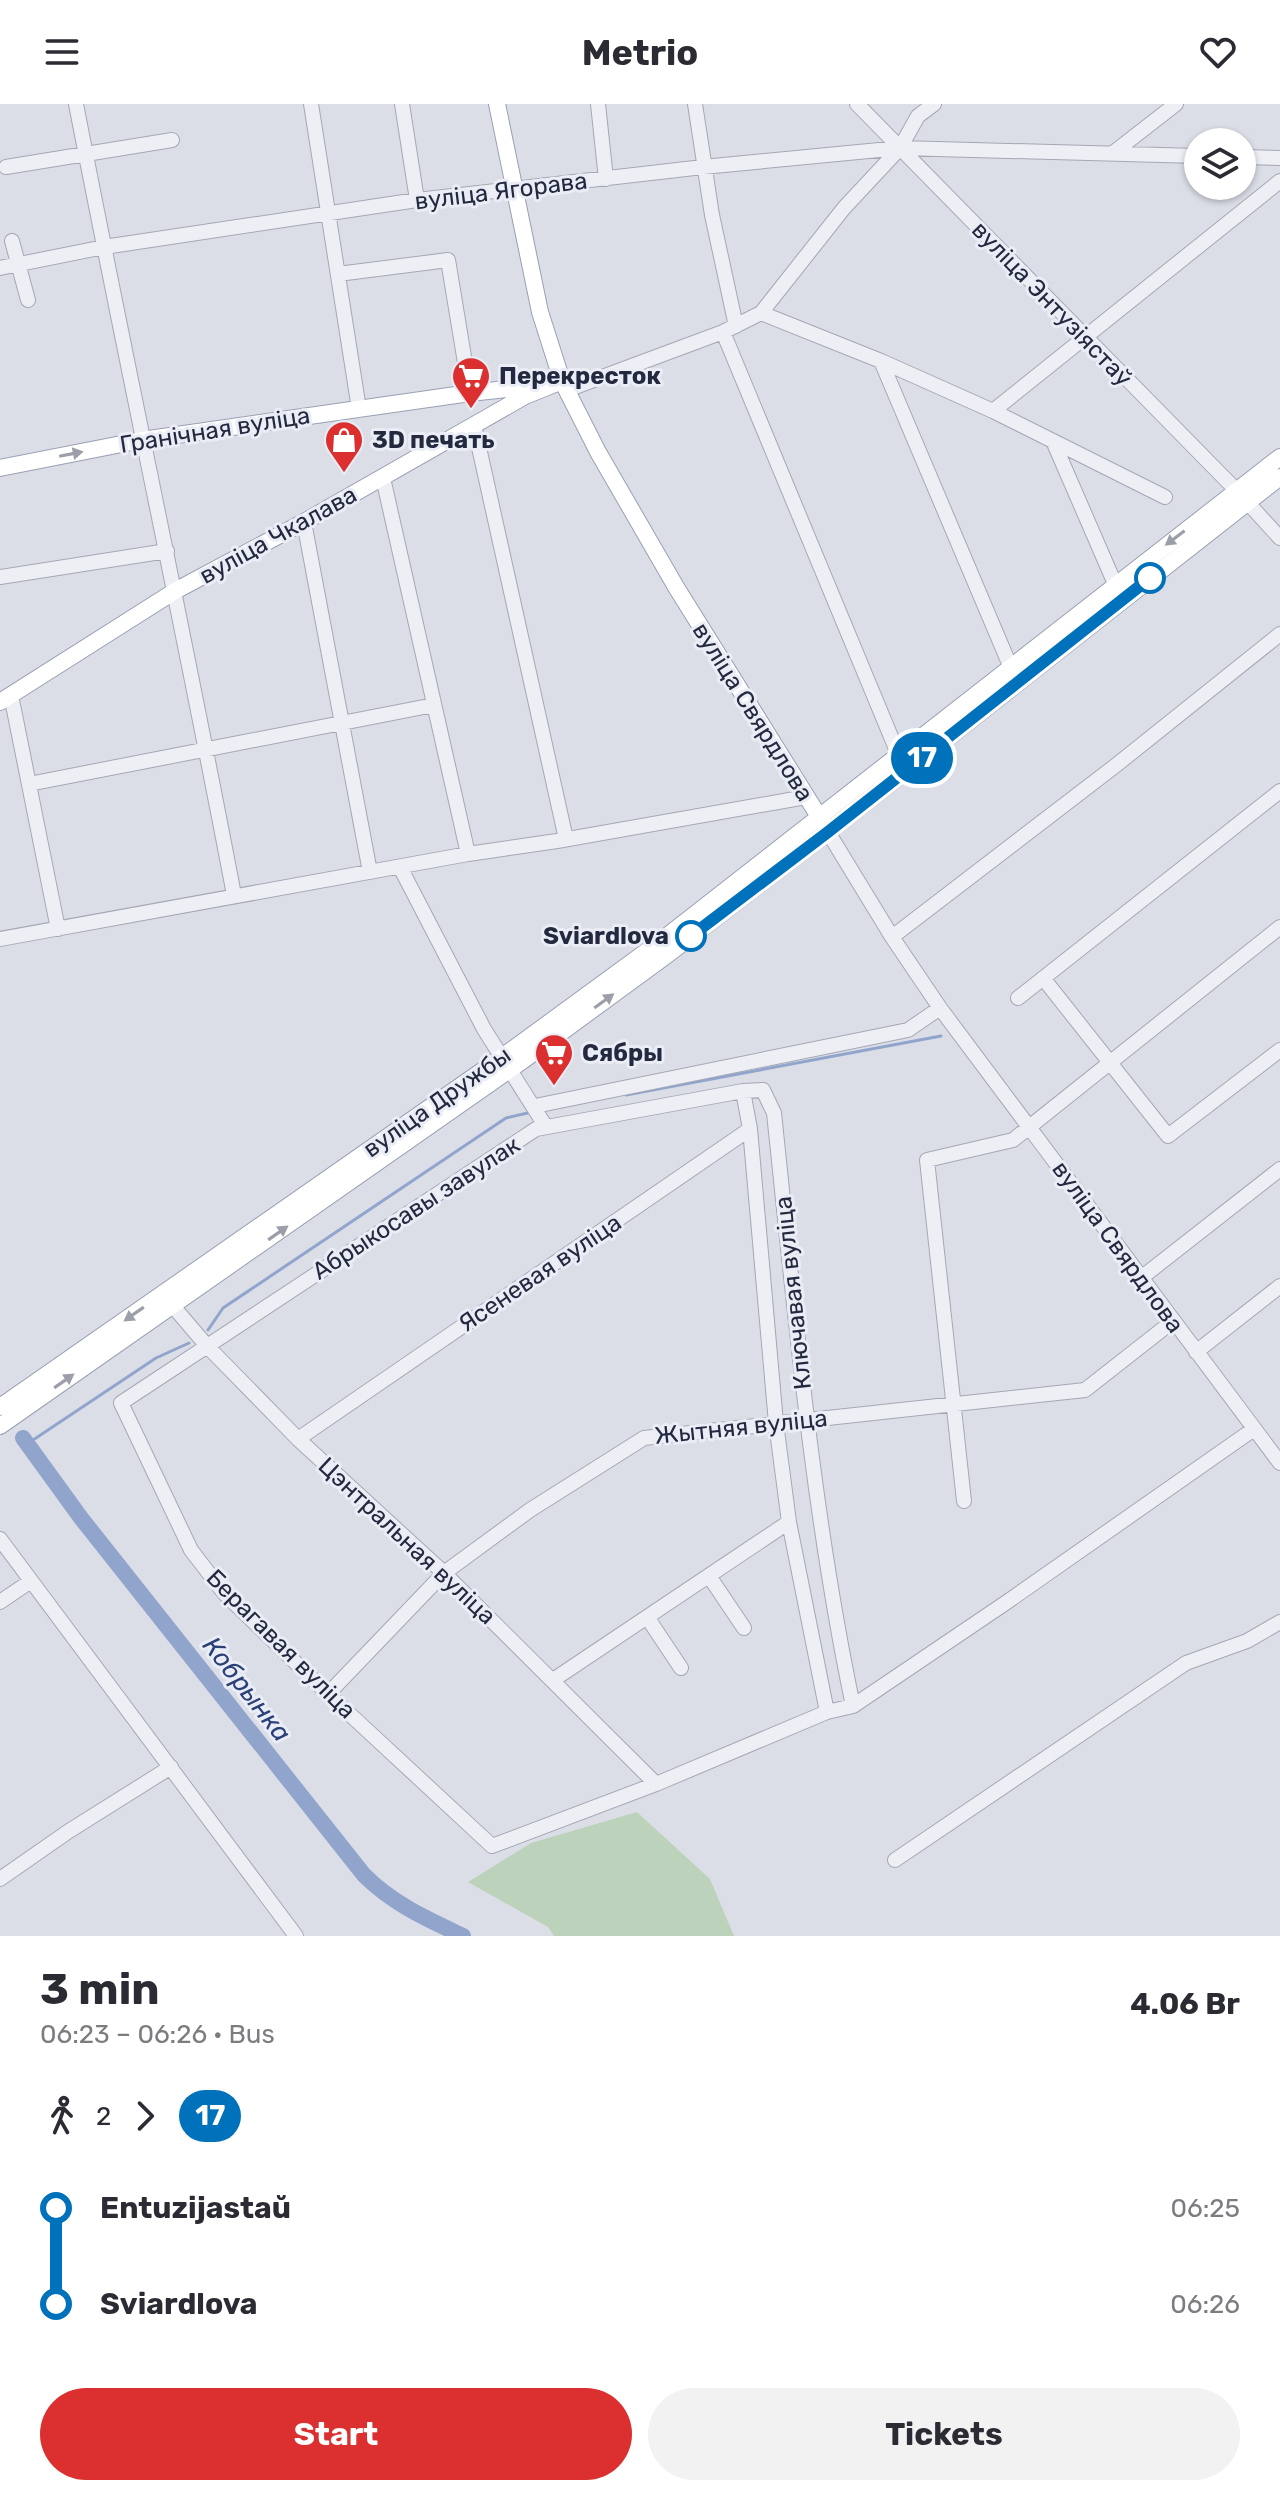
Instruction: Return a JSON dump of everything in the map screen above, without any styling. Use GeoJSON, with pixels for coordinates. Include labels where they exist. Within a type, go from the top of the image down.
{"type":"FeatureCollection","features":[{"type":"Feature","properties":{"kind":"main road","name":"вуліца Свярдлова"},"geometry":{"type":"LineString","coordinates":[[497,104],[540,312],[565,386],[598,452],[676,587],[828,832]]}},
{"type":"Feature","properties":{"kind":"main road","name":"вуліца Чкалава"},"geometry":{"type":"LineString","coordinates":[[6,699],[175,591],[383,478],[525,396],[565,386]]}},
{"type":"Feature","properties":{"kind":"main road","name":"Гранічная вуліца"},"geometry":{"type":"LineString","coordinates":[[0,468],[142,440],[470,393],[506,389],[525,396]]}},
{"type":"Feature","properties":{"kind":"main road","name":"вуліца Дружбы"},"geometry":{"type":"LineString","coordinates":[[0,1426],[168,1300],[237,1242],[667,955],[828,832],[1242,497],[1280,457]]}},
{"type":"Feature","properties":{"kind":"main road","name":"вуліца Дружбы"},"geometry":{"type":"LineString","coordinates":[[3,1406],[432,1123],[580,1000],[899,756],[1115,584],[1242,497],[1280,477]]}},
{"type":"Feature","properties":{"kind":"main road"},"geometry":{"type":"LineString","coordinates":[[828,832],[829,818],[899,756]]}},
{"type":"Feature","properties":{"kind":"main road"},"geometry":{"type":"LineString","coordinates":[[754,887],[778,862],[816,831],[819,817]]}},
{"type":"Feature","properties":{"kind":"street"},"geometry":{"type":"LineString","coordinates":[[76,104],[234,895]]}},
{"type":"Feature","properties":{"kind":"street"},"geometry":{"type":"LineString","coordinates":[[311,104],[359,409]]}},
{"type":"Feature","properties":{"kind":"street"},"geometry":{"type":"LineString","coordinates":[[402,104],[417,200]]}},
{"type":"Feature","properties":{"kind":"street"},"geometry":{"type":"LineString","coordinates":[[598,104],[606,179]]}},
{"type":"Feature","properties":{"kind":"street"},"geometry":{"type":"LineString","coordinates":[[695,104],[729,329],[899,756]]}},
{"type":"Feature","properties":{"kind":"street","name":"вуліца Энтузіястаў"},"geometry":{"type":"LineString","coordinates":[[857,104],[1280,538]]}},
{"type":"Feature","properties":{"kind":"street"},"geometry":{"type":"LineString","coordinates":[[565,386],[729,329],[761,313],[844,208],[900,148],[918,116],[934,104]]}},
{"type":"Feature","properties":{"kind":"street"},"geometry":{"type":"LineString","coordinates":[[1113,153],[1176,104]]}},
{"type":"Feature","properties":{"kind":"street"},"geometry":{"type":"LineString","coordinates":[[6,167],[172,140]]}},
{"type":"Feature","properties":{"kind":"street","name":"вуліца Ягорава"},"geometry":{"type":"LineString","coordinates":[[0,268],[104,247],[417,200],[900,148],[1184,156]]}},
{"type":"Feature","properties":{"kind":"street"},"geometry":{"type":"LineString","coordinates":[[1256,157],[1280,158]]}},
{"type":"Feature","properties":{"kind":"street"},"geometry":{"type":"LineString","coordinates":[[993,411],[1280,181]]}},
{"type":"Feature","properties":{"kind":"street"},"geometry":{"type":"LineString","coordinates":[[12,241],[28,300]]}},
{"type":"Feature","properties":{"kind":"street"},"geometry":{"type":"LineString","coordinates":[[338,274],[448,260],[470,393]]}},
{"type":"Feature","properties":{"kind":"street"},"geometry":{"type":"LineString","coordinates":[[761,313],[881,361],[993,411],[1165,497]]}},
{"type":"Feature","properties":{"kind":"street"},"geometry":{"type":"LineString","coordinates":[[881,361],[1011,668]]}},
{"type":"Feature","properties":{"kind":"street"},"geometry":{"type":"LineString","coordinates":[[474,425],[566,839]]}},
{"type":"Feature","properties":{"kind":"street"},"geometry":{"type":"LineString","coordinates":[[1053,441],[1115,584]]}},
{"type":"Feature","properties":{"kind":"street"},"geometry":{"type":"LineString","coordinates":[[383,478],[468,854]]}},
{"type":"Feature","properties":{"kind":"street"},"geometry":{"type":"LineString","coordinates":[[304,522],[370,872]]}},
{"type":"Feature","properties":{"kind":"street"},"geometry":{"type":"LineString","coordinates":[[0,577],[167,551]]}},
{"type":"Feature","properties":{"kind":"street"},"geometry":{"type":"LineString","coordinates":[[892,937],[1115,766],[1280,634]]}},
{"type":"Feature","properties":{"kind":"street"},"geometry":{"type":"LineString","coordinates":[[6,699],[29,784],[58,929]]}},
{"type":"Feature","properties":{"kind":"street"},"geometry":{"type":"LineString","coordinates":[[29,784],[434,705]]}},
{"type":"Feature","properties":{"kind":"street"},"geometry":{"type":"LineString","coordinates":[[1018,998],[1280,791]]}},
{"type":"Feature","properties":{"kind":"street"},"geometry":{"type":"LineString","coordinates":[[0,939],[234,895],[806,797]]}},
{"type":"Feature","properties":{"kind":"street","name":"вуліца Свярдлова"},"geometry":{"type":"LineString","coordinates":[[828,832],[940,1008],[1280,1463]]}},
{"type":"Feature","properties":{"kind":"street"},"geometry":{"type":"LineString","coordinates":[[400,867],[464,992],[546,1127]]}},
{"type":"Feature","properties":{"kind":"street"},"geometry":{"type":"LineString","coordinates":[[964,1501],[927,1160],[1013,1140],[1280,927]]}},
{"type":"Feature","properties":{"kind":"street"},"geometry":{"type":"LineString","coordinates":[[1043,978],[1168,1136],[1280,1050]]}},
{"type":"Feature","properties":{"kind":"street","name":"Абрыкосавы завулак"},"geometry":{"type":"LineString","coordinates":[[535,1106],[908,1030],[940,1008]]}},
{"type":"Feature","properties":{"kind":"street","name":"Ключавая вуліца"},"geometry":{"type":"LineString","coordinates":[[743,1091],[763,1090],[774,1113],[805,1420],[836,1624],[853,1706]]}},
{"type":"Feature","properties":{"kind":"street"},"geometry":{"type":"LineString","coordinates":[[743,1091],[750,1129]]}},
{"type":"Feature","properties":{"kind":"street","name":"Абрыкосавы завулак"},"geometry":{"type":"LineString","coordinates":[[121,1403],[536,1129],[743,1091]]}},
{"type":"Feature","properties":{"kind":"street","name":"Ключавая вуліца"},"geometry":{"type":"LineString","coordinates":[[750,1129],[776,1423],[789,1522],[827,1712]]}},
{"type":"Feature","properties":{"kind":"street","name":"Ясеневая вуліца"},"geometry":{"type":"LineString","coordinates":[[298,1439],[750,1129]]}},
{"type":"Feature","properties":{"kind":"street"},"geometry":{"type":"LineString","coordinates":[[1141,1278],[1280,1169]]}},
{"type":"Feature","properties":{"kind":"street"},"geometry":{"type":"LineString","coordinates":[[1191,1346],[1280,1286]]}},
{"type":"Feature","properties":{"kind":"street","name":"Цэнтральная вуліца"},"geometry":{"type":"LineString","coordinates":[[168,1300],[207,1346],[298,1439],[444,1573],[656,1784]]}},
{"type":"Feature","properties":{"kind":"street","name":"Жытняя вуліца"},"geometry":{"type":"LineString","coordinates":[[328,1694],[444,1573],[530,1510],[644,1438],[1085,1390],[1173,1321]]}},
{"type":"Feature","properties":{"kind":"street","name":"Берагавая вуліца"},"geometry":{"type":"LineString","coordinates":[[121,1403],[191,1550],[224,1593],[492,1846],[656,1784]]}},
{"type":"Feature","properties":{"kind":"street"},"geometry":{"type":"LineString","coordinates":[[656,1784],[827,1712],[853,1706],[1254,1429]]}},
{"type":"Feature","properties":{"kind":"street"},"geometry":{"type":"LineString","coordinates":[[553,1680],[789,1522]]}},
{"type":"Feature","properties":{"kind":"street"},"geometry":{"type":"LineString","coordinates":[[0,1539],[296,1936]]}},
{"type":"Feature","properties":{"kind":"street"},"geometry":{"type":"LineString","coordinates":[[709,1576],[744,1628]]}},
{"type":"Feature","properties":{"kind":"street"},"geometry":{"type":"LineString","coordinates":[[0,1602],[31,1581]]}},
{"type":"Feature","properties":{"kind":"street"},"geometry":{"type":"LineString","coordinates":[[647,1617],[681,1668]]}},
{"type":"Feature","properties":{"kind":"street"},"geometry":{"type":"LineString","coordinates":[[895,1860],[1186,1663],[1247,1641],[1280,1622]]}},
{"type":"Feature","properties":{"kind":"street"},"geometry":{"type":"LineString","coordinates":[[0,1879],[171,1767]]}},
{"type":"Feature","properties":{"kind":"green space"},"geometry":{"type":"Polygon","coordinates":[[[637,1812],[710,1879],[734,1936],[554,1936],[548,1927],[468,1882],[531,1843],[637,1812]]]}},
{"type":"Feature","properties":{"kind":"waterway"},"geometry":{"type":"LineString","coordinates":[[626,1095],[941,1036]]}},
{"type":"Feature","properties":{"kind":"waterway"},"geometry":{"type":"LineString","coordinates":[[208,1330],[223,1308],[506,1118],[532,1112]]}},
{"type":"Feature","properties":{"kind":"waterway"},"geometry":{"type":"LineString","coordinates":[[27,1444],[156,1358],[189,1343]]}},
{"type":"Feature","properties":{"kind":"waterway","name":"Кобрынка"},"geometry":{"type":"LineString","coordinates":[[23,1438],[81,1518],[364,1875],[399,1903],[463,1936]]}},
{"type":"Feature","properties":{"kind":"bus line","name":"17"},"geometry":{"type":"LineString","coordinates":[[691,936],[1150,578]]}},
{"type":"Feature","properties":{"kind":"place","name":"Перекресток"},"geometry":{"type":"Point","coordinates":[471,410]}},
{"type":"Feature","properties":{"kind":"place","name":"3D печать"},"geometry":{"type":"Point","coordinates":[344,474]}},
{"type":"Feature","properties":{"kind":"place","name":"Sviardlova"},"geometry":{"type":"Point","coordinates":[691,936]}},
{"type":"Feature","properties":{"kind":"place","name":"Сябры"},"geometry":{"type":"Point","coordinates":[554,1087]}}]}
